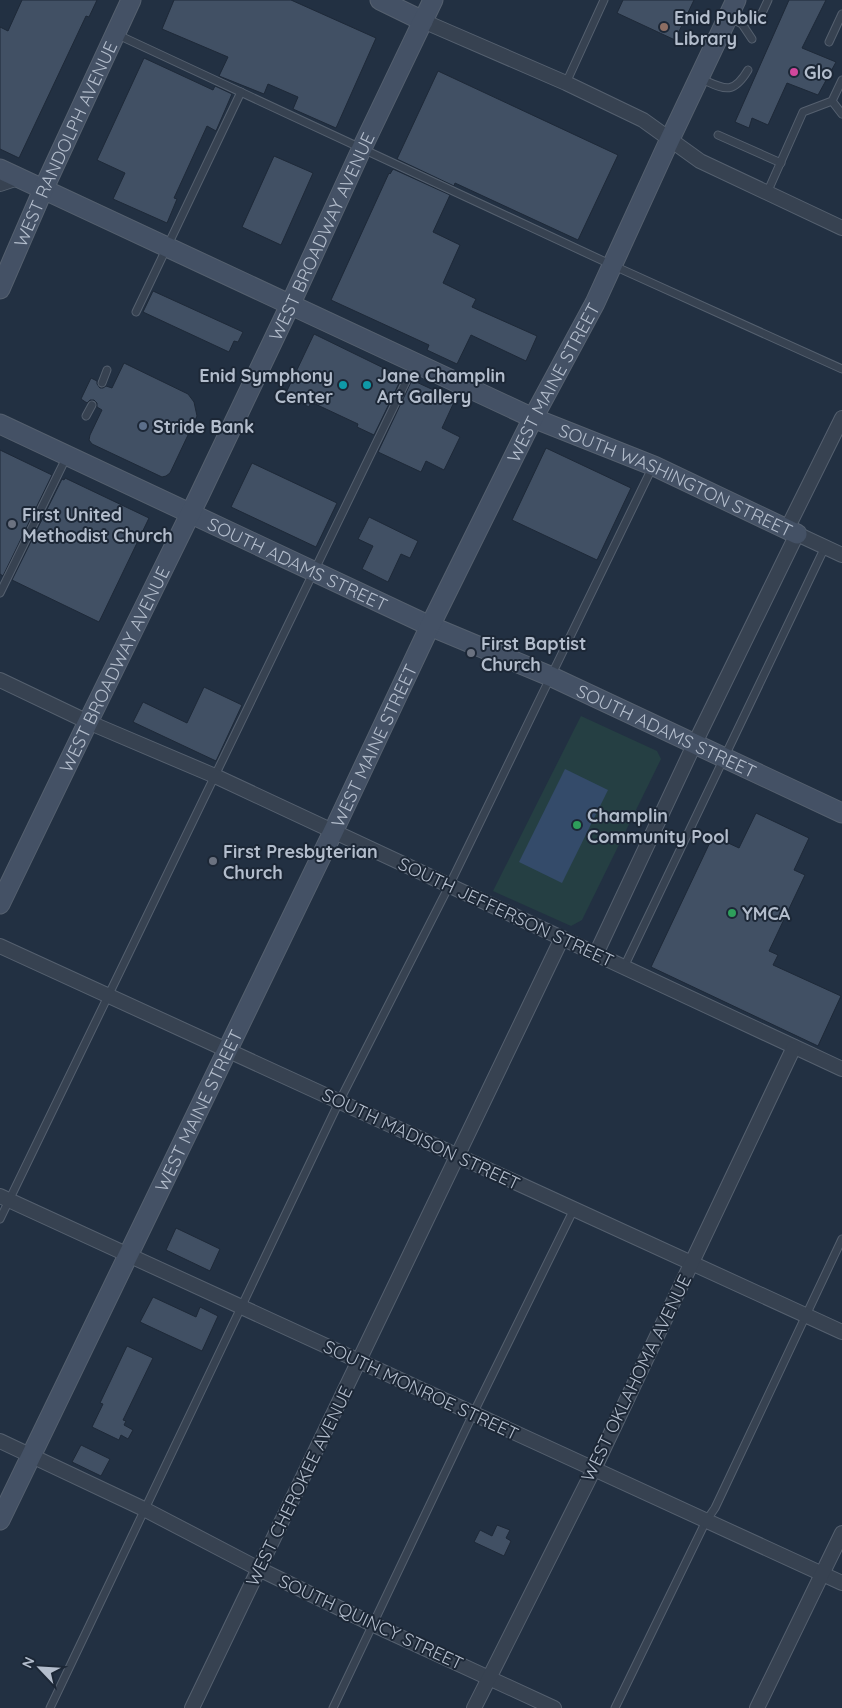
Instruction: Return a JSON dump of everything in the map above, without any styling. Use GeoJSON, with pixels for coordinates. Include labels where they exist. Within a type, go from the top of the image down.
{"type":"FeatureCollection","features":[{"type":"Feature","properties":{"kind":"main road","name":"WEST RANDOLPH AVENUE"},"geometry":{"type":"LineString","coordinates":[[0,289],[43,190],[131,0]]}},
{"type":"Feature","properties":{"kind":"main road"},"geometry":{"type":"LineString","coordinates":[[380,0],[423,21]]}},
{"type":"Feature","properties":{"kind":"main road","name":"WEST BROADWAY AVENUE"},"geometry":{"type":"LineString","coordinates":[[0,904],[190,514],[433,0]]}},
{"type":"Feature","properties":{"kind":"main road","name":"WEST MAINE STREET"},"geometry":{"type":"LineString","coordinates":[[0,1520],[333,832],[430,626],[533,418],[595,303],[699,78],[736,13]]}},
{"type":"Feature","properties":{"kind":"main road","name":"SOUTH WASHINGTON STREET"},"geometry":{"type":"LineString","coordinates":[[0,169],[291,303],[533,418],[654,466],[792,532]]}},
{"type":"Feature","properties":{"kind":"main road","name":"SOUTH ADAMS STREET"},"geometry":{"type":"LineString","coordinates":[[0,424],[430,626],[552,677],[842,813]]}},
{"type":"Feature","properties":{"kind":"street"},"geometry":{"type":"LineString","coordinates":[[423,21],[566,82],[649,124],[700,161],[842,228]]}},
{"type":"Feature","properties":{"kind":"street"},"geometry":{"type":"LineString","coordinates":[[0,184],[18,178]]}},
{"type":"Feature","properties":{"kind":"street"},"geometry":{"type":"LineString","coordinates":[[596,954],[792,532],[842,418]]}},
{"type":"Feature","properties":{"kind":"street","name":"SOUTH WASHINGTON STREET"},"geometry":{"type":"LineString","coordinates":[[792,532],[842,555]]}},
{"type":"Feature","properties":{"kind":"street","name":"SOUTH JEFFERSON STREET"},"geometry":{"type":"LineString","coordinates":[[0,680],[88,722],[215,776],[842,1069]]}},
{"type":"Feature","properties":{"kind":"street","name":"WEST CHEROKEE AVENUE"},"geometry":{"type":"LineString","coordinates":[[192,1708],[562,938]]}},
{"type":"Feature","properties":{"kind":"street","name":"SOUTH MADISON STREET"},"geometry":{"type":"LineString","coordinates":[[0,946],[842,1332]]}},
{"type":"Feature","properties":{"kind":"street","name":"WEST OKLAHOMA AVENUE"},"geometry":{"type":"LineString","coordinates":[[474,1708],[594,1469],[794,1047]]}},
{"type":"Feature","properties":{"kind":"street","name":"SOUTH MONROE STREET"},"geometry":{"type":"LineString","coordinates":[[5,1198],[842,1583]]}},
{"type":"Feature","properties":{"kind":"street","name":"SOUTH QUINCY STREET"},"geometry":{"type":"LineString","coordinates":[[0,1442],[144,1509],[259,1569],[372,1624],[554,1708]]}},
{"type":"Feature","properties":{"kind":"street"},"geometry":{"type":"LineString","coordinates":[[757,1708],[842,1533]]}},
{"type":"Feature","properties":{"kind":"lane"},"geometry":{"type":"LineString","coordinates":[[566,82],[604,0]]}},
{"type":"Feature","properties":{"kind":"lane"},"geometry":{"type":"LineString","coordinates":[[736,13],[762,13],[768,0]]}},
{"type":"Feature","properties":{"kind":"lane"},"geometry":{"type":"LineString","coordinates":[[736,13],[752,39]]}},
{"type":"Feature","properties":{"kind":"lane"},"geometry":{"type":"LineString","coordinates":[[829,42],[842,14]]}},
{"type":"Feature","properties":{"kind":"lane"},"geometry":{"type":"LineString","coordinates":[[116,34],[612,265],[842,369]]}},
{"type":"Feature","properties":{"kind":"lane"},"geometry":{"type":"LineString","coordinates":[[699,78],[729,89],[734,88],[748,70]]}},
{"type":"Feature","properties":{"kind":"lane"},"geometry":{"type":"LineString","coordinates":[[767,193],[803,112],[832,101],[842,80]]}},
{"type":"Feature","properties":{"kind":"lane"},"geometry":{"type":"LineString","coordinates":[[136,312],[241,92]]}},
{"type":"Feature","properties":{"kind":"lane"},"geometry":{"type":"LineString","coordinates":[[832,101],[842,114]]}},
{"type":"Feature","properties":{"kind":"lane"},"geometry":{"type":"LineString","coordinates":[[718,135],[781,163]]}},
{"type":"Feature","properties":{"kind":"lane"},"geometry":{"type":"LineString","coordinates":[[0,1219],[5,1198],[109,996],[415,362]]}},
{"type":"Feature","properties":{"kind":"lane"},"geometry":{"type":"LineString","coordinates":[[102,383],[107,370]]}},
{"type":"Feature","properties":{"kind":"lane"},"geometry":{"type":"LineString","coordinates":[[86,416],[92,405]]}},
{"type":"Feature","properties":{"kind":"lane"},"geometry":{"type":"LineString","coordinates":[[0,593],[67,455]]}},
{"type":"Feature","properties":{"kind":"lane"},"geometry":{"type":"LineString","coordinates":[[50,1708],[339,1102],[450,886],[654,466]]}},
{"type":"Feature","properties":{"kind":"lane"},"geometry":{"type":"LineString","coordinates":[[624,967],[825,547]]}},
{"type":"Feature","properties":{"kind":"lane"},"geometry":{"type":"LineString","coordinates":[[333,1708],[574,1209]]}},
{"type":"Feature","properties":{"kind":"lane"},"geometry":{"type":"LineString","coordinates":[[615,1708],[706,1521],[715,1508],[842,1239]]}},
{"type":"Feature","properties":{"kind":"green space","name":"Champlin Community Pool"},"geometry":{"type":"Polygon","coordinates":[[[581,716],[657,751],[661,759],[582,920],[571,926],[493,891],[581,716]]]}},
{"type":"Feature","properties":{"kind":"water","name":"Champlin Community Pool"},"geometry":{"type":"Polygon","coordinates":[[[565,769],[608,790],[562,883],[519,862],[565,769]]]}},
{"type":"Feature","properties":{"kind":"building"},"geometry":{"type":"Polygon","coordinates":[[[22,0],[97,0],[89,17],[86,16],[19,158],[0,149],[0,27],[8,31],[22,0]]]}},
{"type":"Feature","properties":{"kind":"building"},"geometry":{"type":"Polygon","coordinates":[[[174,0],[291,0],[376,38],[336,128],[293,109],[298,97],[268,84],[264,94],[219,76],[228,57],[162,29],[174,0]]]}},
{"type":"Feature","properties":{"kind":"building","name":"Enid Public Library"},"geometry":{"type":"Polygon","coordinates":[[[623,0],[694,0],[675,40],[617,13],[623,0]]]}},
{"type":"Feature","properties":{"kind":"building","name":"Glo"},"geometry":{"type":"Polygon","coordinates":[[[789,0],[826,0],[802,48],[836,62],[818,95],[787,83],[768,125],[752,118],[749,128],[735,122],[789,0]]]}},
{"type":"Feature","properties":{"kind":"building"},"geometry":{"type":"Polygon","coordinates":[[[144,58],[213,90],[215,86],[232,94],[216,131],[207,126],[174,198],[177,199],[167,223],[113,199],[125,173],[97,160],[144,58]]]}},
{"type":"Feature","properties":{"kind":"building"},"geometry":{"type":"Polygon","coordinates":[[[438,71],[618,155],[578,240],[455,183],[454,186],[397,159],[438,71]]]}},
{"type":"Feature","properties":{"kind":"building"},"geometry":{"type":"Polygon","coordinates":[[[274,156],[313,173],[281,245],[242,227],[274,156]]]}},
{"type":"Feature","properties":{"kind":"building"},"geometry":{"type":"Polygon","coordinates":[[[393,169],[450,195],[433,232],[460,245],[443,283],[476,299],[472,307],[537,336],[526,361],[471,335],[457,364],[427,350],[429,345],[331,300],[389,173],[393,169]]]}},
{"type":"Feature","properties":{"kind":"building"},"geometry":{"type":"Polygon","coordinates":[[[153,291],[243,332],[238,342],[234,341],[229,352],[143,312],[153,291]]]}},
{"type":"Feature","properties":{"kind":"building","name":"Enid Symphony Center"},"geometry":{"type":"Polygon","coordinates":[[[314,334],[402,377],[374,435],[357,427],[358,424],[311,402],[309,407],[285,395],[314,334]]]}},
{"type":"Feature","properties":{"kind":"building","name":"Stride Bank"},"geometry":{"type":"Polygon","coordinates":[[[124,363],[188,394],[194,402],[197,416],[170,473],[166,476],[162,477],[92,444],[89,440],[102,410],[97,407],[97,403],[94,400],[90,400],[87,403],[81,399],[91,378],[97,381],[100,388],[106,386],[112,388],[124,363]]]}},
{"type":"Feature","properties":{"kind":"building"},"geometry":{"type":"Polygon","coordinates":[[[412,380],[455,400],[442,428],[460,437],[444,470],[426,461],[421,472],[378,452],[412,380]]]}},
{"type":"Feature","properties":{"kind":"building"},"geometry":{"type":"Polygon","coordinates":[[[546,448],[631,488],[597,560],[512,520],[546,448]]]}},
{"type":"Feature","properties":{"kind":"building","name":"First United Methodist Church"},"geometry":{"type":"Polygon","coordinates":[[[0,450],[52,475],[3,576],[0,574],[0,450]]]}},
{"type":"Feature","properties":{"kind":"building"},"geometry":{"type":"Polygon","coordinates":[[[252,463],[337,503],[316,547],[231,507],[252,463]]]}},
{"type":"Feature","properties":{"kind":"building"},"geometry":{"type":"Polygon","coordinates":[[[65,478],[149,518],[99,622],[12,580],[62,479],[64,480],[65,478]]]}},
{"type":"Feature","properties":{"kind":"building"},"geometry":{"type":"Polygon","coordinates":[[[369,517],[418,541],[410,558],[401,554],[388,582],[362,569],[373,546],[358,539],[369,517]]]}},
{"type":"Feature","properties":{"kind":"building"},"geometry":{"type":"Polygon","coordinates":[[[204,687],[242,705],[216,761],[133,722],[143,702],[187,723],[204,687]]]}},
{"type":"Feature","properties":{"kind":"building","name":"YMCA"},"geometry":{"type":"Polygon","coordinates":[[[756,813],[809,838],[794,870],[805,875],[769,951],[778,955],[773,965],[841,996],[818,1046],[651,967],[713,836],[739,848],[756,813]]]}},
{"type":"Feature","properties":{"kind":"building"},"geometry":{"type":"Polygon","coordinates":[[[176,1228],[220,1249],[210,1271],[166,1250],[176,1228]]]}},
{"type":"Feature","properties":{"kind":"building"},"geometry":{"type":"Polygon","coordinates":[[[153,1297],[196,1317],[200,1307],[218,1316],[202,1351],[140,1322],[153,1297]]]}},
{"type":"Feature","properties":{"kind":"building"},"geometry":{"type":"Polygon","coordinates":[[[127,1346],[153,1358],[123,1420],[126,1421],[124,1425],[133,1430],[128,1439],[121,1435],[119,1440],[92,1427],[103,1404],[100,1403],[127,1346]]]}},
{"type":"Feature","properties":{"kind":"building"},"geometry":{"type":"Polygon","coordinates":[[[81,1445],[110,1459],[101,1476],[72,1462],[81,1445]]]}},
{"type":"Feature","properties":{"kind":"building"},"geometry":{"type":"Polygon","coordinates":[[[497,1525],[510,1530],[506,1538],[511,1541],[504,1556],[474,1542],[480,1530],[492,1536],[497,1525]]]}},
{"type":"Feature","properties":{"kind":"place","name":"Enid Public Library"},"geometry":{"type":"Point","coordinates":[664,27]}},
{"type":"Feature","properties":{"kind":"place","name":"Glo"},"geometry":{"type":"Point","coordinates":[794,72]}},
{"type":"Feature","properties":{"kind":"place","name":"Enid Symphony Center"},"geometry":{"type":"Point","coordinates":[343,385]}},
{"type":"Feature","properties":{"kind":"place","name":"Jane Champlin Art Gallery"},"geometry":{"type":"Point","coordinates":[367,385]}},
{"type":"Feature","properties":{"kind":"place","name":"Stride Bank"},"geometry":{"type":"Point","coordinates":[143,426]}},
{"type":"Feature","properties":{"kind":"place","name":"First United Methodist Church"},"geometry":{"type":"Point","coordinates":[12,524]}},
{"type":"Feature","properties":{"kind":"place","name":"First Baptist Church"},"geometry":{"type":"Point","coordinates":[471,653]}},
{"type":"Feature","properties":{"kind":"place","name":"Champlin Community Pool"},"geometry":{"type":"Point","coordinates":[577,825]}},
{"type":"Feature","properties":{"kind":"place","name":"First Presbyterian Church"},"geometry":{"type":"Point","coordinates":[213,861]}},
{"type":"Feature","properties":{"kind":"place","name":"YMCA"},"geometry":{"type":"Point","coordinates":[732,913]}}]}
